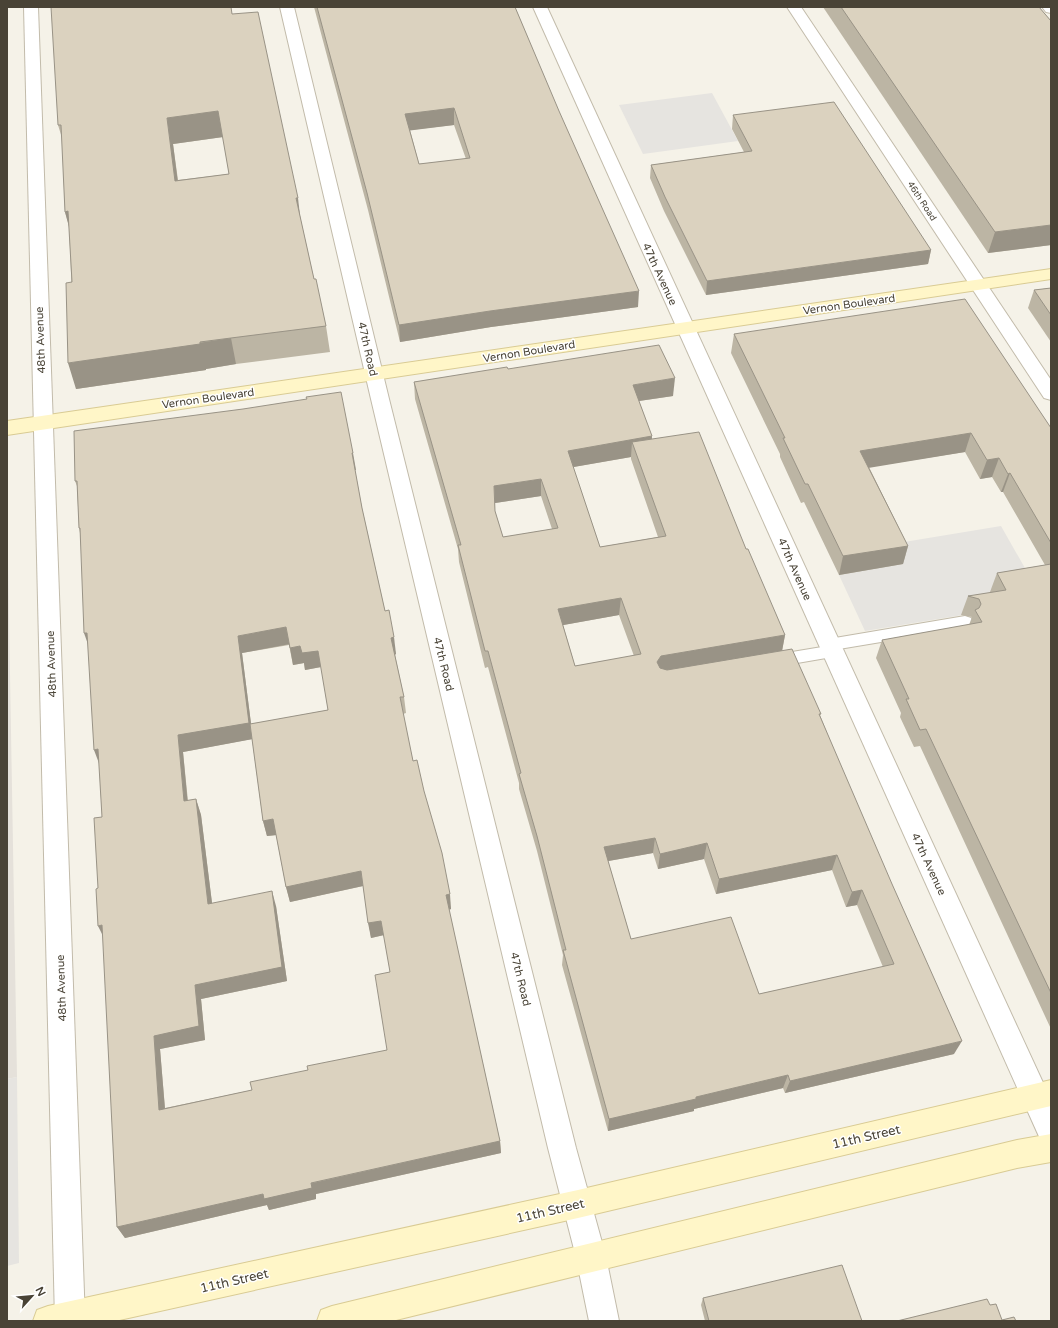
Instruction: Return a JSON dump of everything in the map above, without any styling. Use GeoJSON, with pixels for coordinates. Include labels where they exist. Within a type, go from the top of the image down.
{"type":"FeatureCollection","features":[{"type":"Feature","properties":{"kind":"main road","name":"Vernon Boulevard"},"geometry":{"type":"LineString","coordinates":[[7,428],[1051,274]]}},
{"type":"Feature","properties":{"kind":"main road","name":"11th Street"},"geometry":{"type":"LineString","coordinates":[[62,1319],[578,1204],[1043,1095]]}},
{"type":"Feature","properties":{"kind":"main road"},"geometry":{"type":"LineString","coordinates":[[332,1321],[1017,1154],[1051,1148]]}},
{"type":"Feature","properties":{"kind":"street","name":"48th Avenue"},"geometry":{"type":"LineString","coordinates":[[31,7],[43,423],[62,1319]]}},
{"type":"Feature","properties":{"kind":"street","name":"47th Road"},"geometry":{"type":"LineString","coordinates":[[286,7],[562,1148],[591,1257],[604,1321]]}},
{"type":"Feature","properties":{"kind":"street","name":"47th Avenue"},"geometry":{"type":"LineString","coordinates":[[540,7],[830,648],[1043,1095],[1051,1131]]}},
{"type":"Feature","properties":{"kind":"street","name":"46th Road"},"geometry":{"type":"LineString","coordinates":[[794,7],[1051,394]]}},
{"type":"Feature","properties":{"kind":"lane"},"geometry":{"type":"LineString","coordinates":[[762,663],[830,648],[965,622]]}},
{"type":"Feature","properties":{"kind":"shaded area"},"geometry":{"type":"Polygon","coordinates":[[[712,93],[738,141],[643,154],[619,105],[712,93]]]}},
{"type":"Feature","properties":{"kind":"shaded area"},"geometry":{"type":"Polygon","coordinates":[[[1001,526],[1034,584],[990,592],[999,609],[865,631],[839,575],[902,564],[892,544],[1001,526]]]}},
{"type":"Feature","properties":{"kind":"shaded area"},"geometry":{"type":"Polygon","coordinates":[[[8,558],[17,1077],[7,1079],[7,559],[8,558]]]}},
{"type":"Feature","properties":{"kind":"shaded area"},"geometry":{"type":"Polygon","coordinates":[[[17,1077],[19,1263],[7,1266],[7,1079],[17,1077]]]}},
{"type":"Feature","properties":{"kind":"building"},"geometry":{"type":"Polygon","coordinates":[[[51,7],[231,7],[232,14],[258,12],[298,198],[296,198],[326,326],[200,342],[200,344],[68,363],[66,283],[72,282],[68,211],[65,212],[61,125],[58,125],[51,7]],[[218,111],[167,118],[175,181],[229,174],[218,111]]]}},
{"type":"Feature","properties":{"kind":"building"},"geometry":{"type":"Polygon","coordinates":[[[317,7],[515,7],[559,111],[639,291],[399,325],[367,193],[317,7]],[[454,108],[405,114],[419,164],[470,158],[454,108]]]}},
{"type":"Feature","properties":{"kind":"building"},"geometry":{"type":"Polygon","coordinates":[[[841,7],[1039,7],[1051,21],[1051,225],[995,232],[841,7]]]}},
{"type":"Feature","properties":{"kind":"building"},"geometry":{"type":"Polygon","coordinates":[[[834,102],[931,250],[707,281],[665,197],[651,165],[752,151],[733,115],[834,102]]]}},
{"type":"Feature","properties":{"kind":"building"},"geometry":{"type":"Polygon","coordinates":[[[1051,288],[1051,315],[1034,290],[1051,288]]]}},
{"type":"Feature","properties":{"kind":"building"},"geometry":{"type":"Polygon","coordinates":[[[965,299],[1051,428],[1051,543],[1010,473],[1008,474],[999,458],[987,460],[971,433],[860,451],[908,546],[843,556],[808,484],[805,484],[783,438],[785,438],[734,334],[965,299]]]}},
{"type":"Feature","properties":{"kind":"building"},"geometry":{"type":"Polygon","coordinates":[[[659,345],[675,378],[633,385],[652,436],[568,451],[600,547],[666,536],[632,442],[699,432],[746,549],[748,549],[785,635],[661,656],[657,662],[660,668],[667,670],[792,649],[821,714],[819,714],[892,884],[962,1041],[790,1081],[788,1075],[696,1097],[696,1099],[609,1119],[563,950],[566,950],[537,836],[519,774],[521,773],[488,651],[485,651],[458,545],[461,545],[414,382],[507,367],[508,369],[659,345]],[[541,479],[494,486],[495,511],[503,537],[558,528],[541,479]],[[621,598],[558,609],[575,666],[641,654],[621,598]],[[655,838],[604,847],[631,939],[731,917],[759,994],[894,964],[862,890],[852,892],[837,855],[719,879],[707,843],[660,854],[655,838]]]}},
{"type":"Feature","properties":{"kind":"building"},"geometry":{"type":"Polygon","coordinates":[[[341,392],[362,508],[385,611],[389,610],[394,637],[391,638],[404,697],[400,697],[413,761],[417,760],[424,791],[442,853],[450,894],[446,895],[500,1141],[311,1183],[312,1188],[264,1199],[263,1194],[117,1227],[102,925],[98,926],[96,889],[98,888],[94,818],[102,817],[98,749],[94,750],[87,633],[84,633],[80,528],[77,481],[75,481],[74,431],[243,409],[307,399],[306,397],[341,392]],[[286,627],[238,636],[249,723],[178,735],[184,801],[196,799],[208,904],[272,891],[282,967],[195,985],[199,1026],[154,1036],[159,1110],[252,1090],[250,1082],[308,1070],[307,1066],[387,1050],[375,975],[390,972],[381,921],[368,923],[361,871],[286,887],[273,819],[263,821],[250,724],[328,710],[318,651],[302,653],[300,646],[290,648],[286,627]]]}},
{"type":"Feature","properties":{"kind":"building"},"geometry":{"type":"Polygon","coordinates":[[[1051,564],[1051,993],[926,729],[920,730],[906,699],[909,699],[882,640],[982,622],[975,610],[979,608],[981,604],[979,599],[968,596],[1006,590],[997,573],[1051,564]]]}},
{"type":"Feature","properties":{"kind":"building"},"geometry":{"type":"Polygon","coordinates":[[[842,1265],[862,1321],[709,1321],[703,1298],[842,1265]]]}},
{"type":"Feature","properties":{"kind":"building"},"geometry":{"type":"Polygon","coordinates":[[[987,1299],[990,1305],[996,1304],[1002,1320],[1014,1317],[1016,1321],[897,1321],[987,1299]]]}}]}
